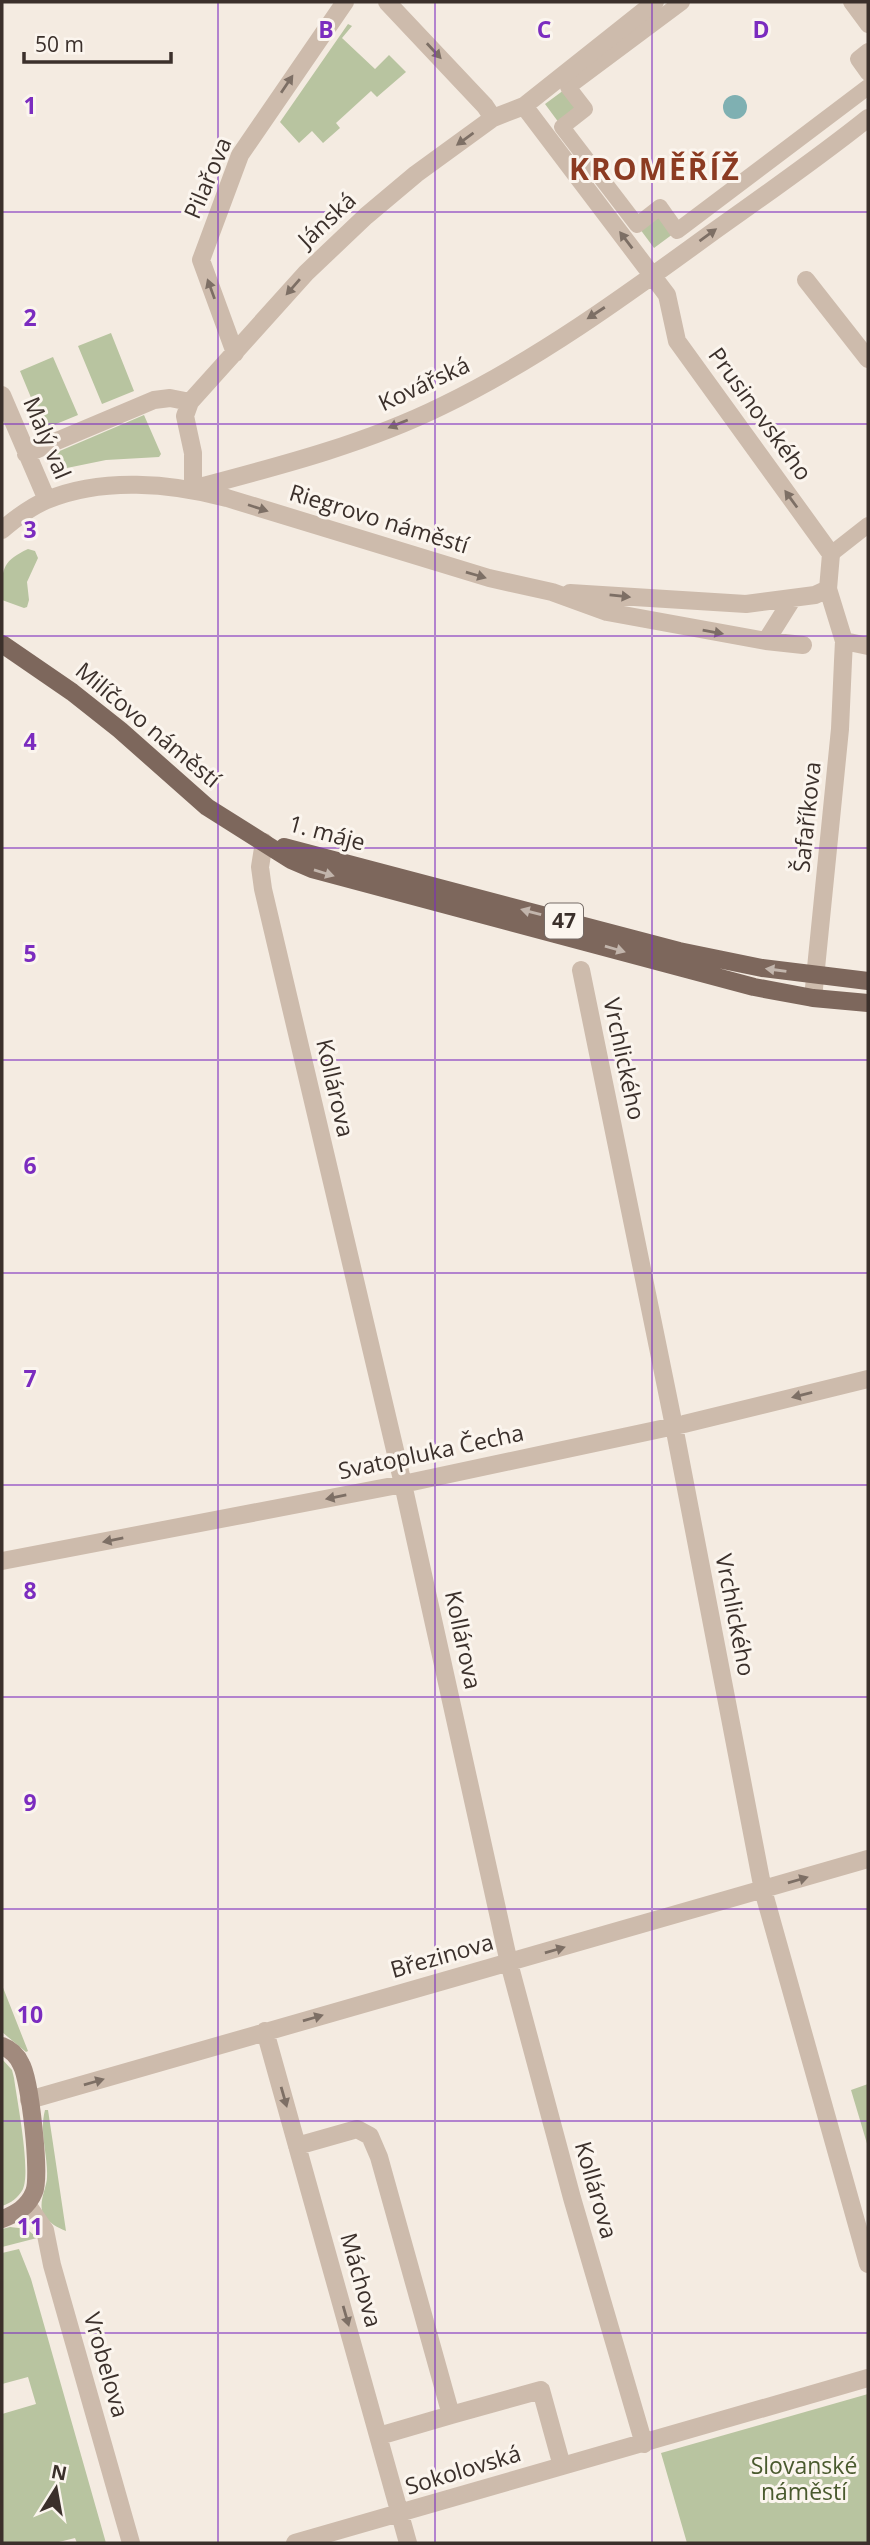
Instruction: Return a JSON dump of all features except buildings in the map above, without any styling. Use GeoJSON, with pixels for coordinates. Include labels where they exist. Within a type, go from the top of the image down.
{"type":"FeatureCollection","features":[{"type":"Feature","properties":{"kind":"main road","name":"Milíčovo náměstí"},"geometry":{"type":"LineString","coordinates":[[2,644],[72,692],[120,730],[207,807],[264,842]]}},
{"type":"Feature","properties":{"kind":"main road","name":"1. máje"},"geometry":{"type":"LineString","coordinates":[[264,842],[679,951],[762,968],[868,981]]}},
{"type":"Feature","properties":{"kind":"main road","name":"1. máje"},"geometry":{"type":"LineString","coordinates":[[264,842],[291,860],[330,875],[714,977],[813,998],[868,1003]]}},
{"type":"Feature","properties":{"kind":"main road"},"geometry":{"type":"LineString","coordinates":[[2,2046],[16,2055],[23,2065],[37,2182],[27,2204],[17,2213],[2,2219]]}},
{"type":"Feature","properties":{"kind":"street","name":"Pilařova"},"geometry":{"type":"LineString","coordinates":[[235,353],[201,260],[240,155],[345,2]]}},
{"type":"Feature","properties":{"kind":"street"},"geometry":{"type":"LineString","coordinates":[[387,2],[477,97],[493,118]]}},
{"type":"Feature","properties":{"kind":"street","name":"Jánská"},"geometry":{"type":"LineString","coordinates":[[190,402],[306,273],[366,216],[416,174],[493,118],[524,106],[655,2]]}},
{"type":"Feature","properties":{"kind":"street"},"geometry":{"type":"LineString","coordinates":[[682,2],[568,87],[585,109],[562,127],[637,225],[660,207],[677,230],[868,87]]}},
{"type":"Feature","properties":{"kind":"street"},"geometry":{"type":"LineString","coordinates":[[851,2],[868,25]]}},
{"type":"Feature","properties":{"kind":"street"},"geometry":{"type":"LineString","coordinates":[[868,51],[858,59],[868,73]]}},
{"type":"Feature","properties":{"kind":"street"},"geometry":{"type":"LineString","coordinates":[[524,106],[653,275]]}},
{"type":"Feature","properties":{"kind":"street","name":"Kovářská"},"geometry":{"type":"LineString","coordinates":[[193,489],[339,446],[442,407],[540,350],[653,275],[868,118]]}},
{"type":"Feature","properties":{"kind":"street","name":"Prusinovského"},"geometry":{"type":"LineString","coordinates":[[653,275],[667,295],[677,341],[831,554]]}},
{"type":"Feature","properties":{"kind":"street"},"geometry":{"type":"LineString","coordinates":[[806,280],[868,359]]}},
{"type":"Feature","properties":{"kind":"street","name":"Malý val"},"geometry":{"type":"LineString","coordinates":[[2,395],[47,500]]}},
{"type":"Feature","properties":{"kind":"street"},"geometry":{"type":"LineString","coordinates":[[2,530],[26,511],[47,500],[80,491],[113,487],[168,486],[193,489],[193,453],[185,416],[190,402],[170,398],[154,400],[26,454]]}},
{"type":"Feature","properties":{"kind":"street","name":"Riegrovo náměstí"},"geometry":{"type":"LineString","coordinates":[[193,489],[464,571],[552,592],[607,612],[766,641],[803,645]]}},
{"type":"Feature","properties":{"kind":"street"},"geometry":{"type":"LineString","coordinates":[[868,525],[831,554],[828,589],[844,642],[868,646]]}},
{"type":"Feature","properties":{"kind":"street","name":"Riegrovo náměstí"},"geometry":{"type":"LineString","coordinates":[[552,592],[746,604],[815,595],[828,589]]}},
{"type":"Feature","properties":{"kind":"street"},"geometry":{"type":"LineString","coordinates":[[766,641],[793,598]]}},
{"type":"Feature","properties":{"kind":"street","name":"Šafaříkova"},"geometry":{"type":"LineString","coordinates":[[813,998],[840,729],[844,642]]}},
{"type":"Feature","properties":{"kind":"street","name":"Kollárova"},"geometry":{"type":"LineString","coordinates":[[264,842],[260,867],[263,890],[403,1484],[509,1963],[572,2198],[644,2444]]}},
{"type":"Feature","properties":{"kind":"street","name":"Vrchlického"},"geometry":{"type":"LineString","coordinates":[[581,970],[674,1426],[763,1890],[868,2264]]}},
{"type":"Feature","properties":{"kind":"street","name":"Svatopluka Čecha"},"geometry":{"type":"LineString","coordinates":[[2,1560],[403,1484],[674,1426],[868,1379]]}},
{"type":"Feature","properties":{"kind":"street","name":"Březinova"},"geometry":{"type":"LineString","coordinates":[[29,2100],[868,1859]]}},
{"type":"Feature","properties":{"kind":"street","name":"Máchova"},"geometry":{"type":"LineString","coordinates":[[265,2031],[408,2543]]}},
{"type":"Feature","properties":{"kind":"street"},"geometry":{"type":"LineString","coordinates":[[297,2146],[357,2129],[370,2136],[379,2157],[452,2415]]}},
{"type":"Feature","properties":{"kind":"street","name":"Vrobelova"},"geometry":{"type":"LineString","coordinates":[[27,2204],[45,2230],[52,2265],[131,2543]]}},
{"type":"Feature","properties":{"kind":"street"},"geometry":{"type":"LineString","coordinates":[[644,2444],[868,2378]]}},
{"type":"Feature","properties":{"kind":"street"},"geometry":{"type":"LineString","coordinates":[[379,2436],[541,2390],[562,2466]]}},
{"type":"Feature","properties":{"kind":"street","name":"Sokolovská"},"geometry":{"type":"LineString","coordinates":[[295,2543],[644,2444]]}},
{"type":"Feature","properties":{"kind":"green space"},"geometry":{"type":"Polygon","coordinates":[[[348,24],[352,26],[342,38],[375,69],[389,55],[406,72],[377,97],[371,91],[336,123],[340,128],[323,143],[312,131],[299,143],[280,122],[348,24]]]}},
{"type":"Feature","properties":{"kind":"green space"},"geometry":{"type":"Polygon","coordinates":[[[568,87],[585,109],[562,127],[545,104],[568,87]]]}},
{"type":"Feature","properties":{"kind":"green space"},"geometry":{"type":"Polygon","coordinates":[[[660,207],[677,231],[654,248],[637,225],[660,207]]]}},
{"type":"Feature","properties":{"kind":"green space"},"geometry":{"type":"Polygon","coordinates":[[[111,333],[134,391],[102,404],[78,346],[111,333]]]}},
{"type":"Feature","properties":{"kind":"green space"},"geometry":{"type":"Polygon","coordinates":[[[53,357],[78,415],[44,429],[20,371],[53,357]]]}},
{"type":"Feature","properties":{"kind":"green space"},"geometry":{"type":"Polygon","coordinates":[[[144,415],[161,454],[159,457],[106,460],[62,469],[55,453],[144,415]]]}},
{"type":"Feature","properties":{"kind":"green space"},"geometry":{"type":"Polygon","coordinates":[[[28,549],[35,551],[38,558],[27,582],[29,600],[24,608],[2,600],[2,582],[7,563],[28,549]]]}},
{"type":"Feature","properties":{"kind":"green space"},"geometry":{"type":"Polygon","coordinates":[[[2,1985],[28,2051],[26,2052],[2,2032],[2,1985]]]}},
{"type":"Feature","properties":{"kind":"green space"},"geometry":{"type":"Polygon","coordinates":[[[2,2059],[12,2070],[14,2078],[23,2135],[25,2180],[19,2195],[2,2206],[2,2059]]]}},
{"type":"Feature","properties":{"kind":"green space"},"geometry":{"type":"Polygon","coordinates":[[[868,2084],[868,2147],[851,2090],[868,2084]]]}},
{"type":"Feature","properties":{"kind":"green space"},"geometry":{"type":"Polygon","coordinates":[[[45,2110],[48,2110],[66,2231],[51,2223],[42,2211],[47,2177],[43,2127],[45,2110]]]}},
{"type":"Feature","properties":{"kind":"green space"},"geometry":{"type":"Polygon","coordinates":[[[2,2229],[27,2229],[37,2238],[2,2247],[2,2229]]]}},
{"type":"Feature","properties":{"kind":"green space"},"geometry":{"type":"Polygon","coordinates":[[[19,2249],[31,2279],[106,2543],[77,2543],[75,2538],[55,2543],[2,2543],[2,2414],[36,2404],[28,2377],[2,2384],[2,2253],[19,2249]]]}},
{"type":"Feature","properties":{"kind":"green space","name":"Slovanské náměstí"},"geometry":{"type":"Polygon","coordinates":[[[868,2394],[868,2543],[687,2543],[661,2453],[868,2394]]]}},
{"type":"Feature","properties":{"kind":"water"},"geometry":{"type":"Polygon","coordinates":[[[735,95],[744,98],[747,107],[744,116],[735,119],[726,116],[723,107],[726,98],[735,95]]]}},
{"type":"Feature","properties":{"kind":"district","name":"KROMĚŘÍŽ"},"geometry":{"type":"Point","coordinates":[655,170]}}]}
